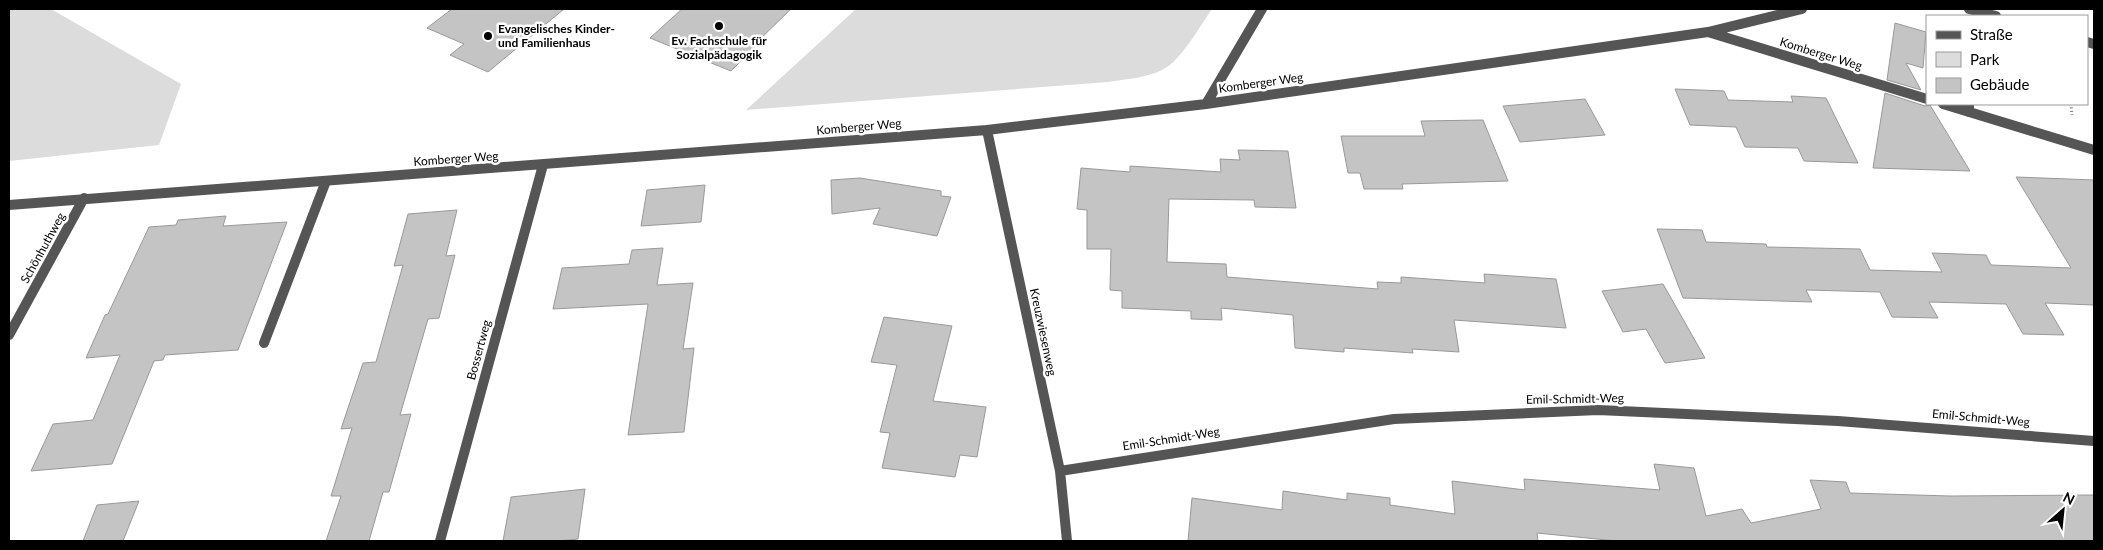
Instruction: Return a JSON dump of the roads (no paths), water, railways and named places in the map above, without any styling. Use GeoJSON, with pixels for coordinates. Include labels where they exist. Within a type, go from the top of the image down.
{"type":"FeatureCollection","features":[{"type":"Feature","properties":{"kind":"street"},"geometry":{"type":"LineString","coordinates":[[1206,104],[1262,9]]}},
{"type":"Feature","properties":{"kind":"street","name":"Komberger Weg"},"geometry":{"type":"LineString","coordinates":[[9,205],[987,130],[1206,104],[1708,32],[1802,9]]}},
{"type":"Feature","properties":{"kind":"street"},"geometry":{"type":"LineString","coordinates":[[1974,12],[1990,15]]}},
{"type":"Feature","properties":{"kind":"street","name":"Komberger Weg"},"geometry":{"type":"LineString","coordinates":[[1708,32],[1926,99]]}},
{"type":"Feature","properties":{"kind":"street"},"geometry":{"type":"LineString","coordinates":[[1950,105],[1969,108],[2094,150]]}},
{"type":"Feature","properties":{"kind":"street","name":"Kreuzwiesenweg"},"geometry":{"type":"LineString","coordinates":[[987,130],[1060,470],[1067,541]]}},
{"type":"Feature","properties":{"kind":"street","name":"Bossertweg"},"geometry":{"type":"LineString","coordinates":[[440,541],[543,165]]}},
{"type":"Feature","properties":{"kind":"street"},"geometry":{"type":"LineString","coordinates":[[264,343],[326,181]]}},
{"type":"Feature","properties":{"kind":"street","name":"Schönhuthweg"},"geometry":{"type":"LineString","coordinates":[[9,335],[84,198]]}},
{"type":"Feature","properties":{"kind":"street","name":"Emil-Schmidt-Weg"},"geometry":{"type":"LineString","coordinates":[[1060,470],[1394,419],[1598,410],[1838,421],[2094,441]]}},
{"type":"Feature","properties":{"kind":"place","name":"Ev. Fachschule für Sozialpädagogik"},"geometry":{"type":"Point","coordinates":[719,26]}},
{"type":"Feature","properties":{"kind":"place","name":"Evangelisches Kinder- und Familienhaus"},"geometry":{"type":"Point","coordinates":[488,36]}}]}
